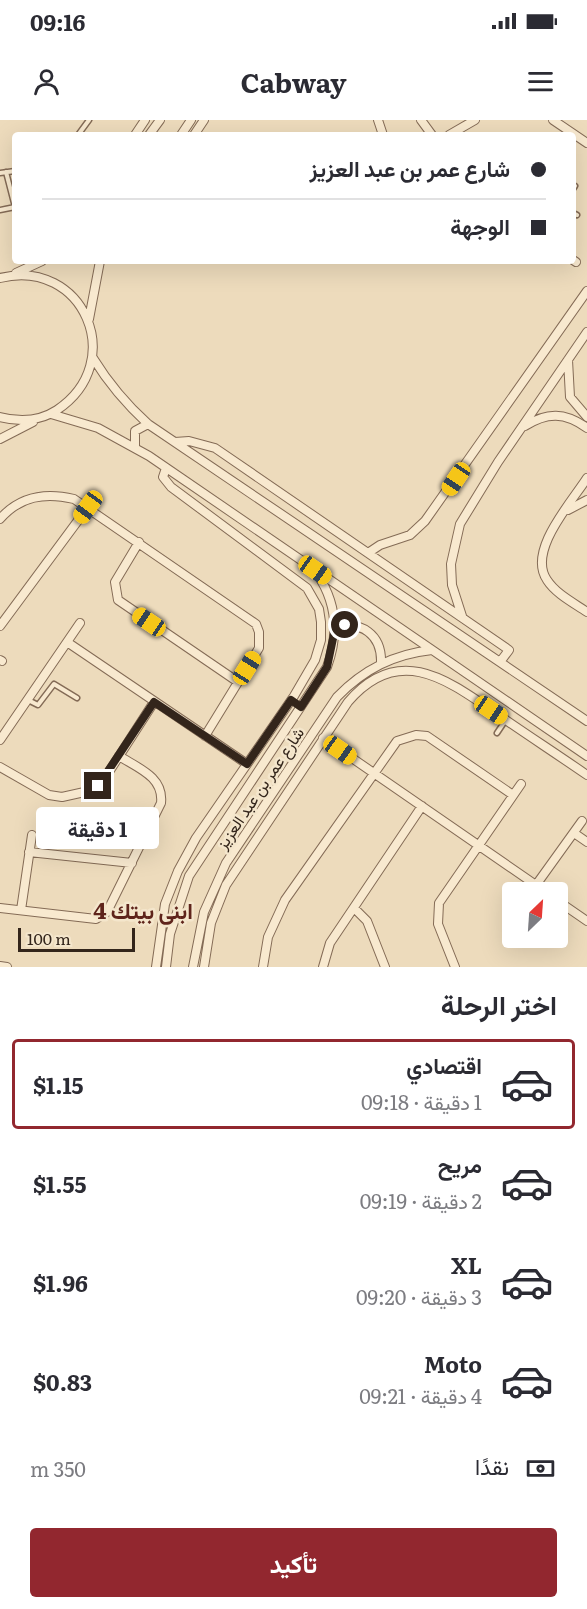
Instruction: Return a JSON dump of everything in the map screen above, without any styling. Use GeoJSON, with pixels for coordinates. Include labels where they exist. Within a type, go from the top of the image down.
{"type":"FeatureCollection","features":[{"type":"Feature","properties":{"kind":"street"},"geometry":{"type":"LineString","coordinates":[[454,132],[475,120]]}},
{"type":"Feature","properties":{"kind":"street"},"geometry":{"type":"LineString","coordinates":[[553,120],[568,132]]}},
{"type":"Feature","properties":{"kind":"street"},"geometry":{"type":"LineString","coordinates":[[0,278],[36,264]]}},
{"type":"Feature","properties":{"kind":"street"},"geometry":{"type":"LineString","coordinates":[[89,321],[99,264]]}},
{"type":"Feature","properties":{"kind":"street"},"geometry":{"type":"LineString","coordinates":[[0,439],[47,416],[71,401],[86,381],[93,358],[94,339],[89,321],[79,304],[66,290],[50,280],[31,275],[12,275]]}},
{"type":"Feature","properties":{"kind":"street"},"geometry":{"type":"LineString","coordinates":[[368,554],[380,545],[410,535],[425,521],[587,291]]}},
{"type":"Feature","properties":{"kind":"street"},"geometry":{"type":"LineString","coordinates":[[462,618],[452,585],[453,544],[470,507],[587,332]]}},
{"type":"Feature","properties":{"kind":"street"},"geometry":{"type":"LineString","coordinates":[[93,358],[108,382],[127,405],[148,424],[587,722]]}},
{"type":"Feature","properties":{"kind":"street"},"geometry":{"type":"LineString","coordinates":[[568,360],[570,397],[587,417]]}},
{"type":"Feature","properties":{"kind":"street"},"geometry":{"type":"LineString","coordinates":[[521,428],[547,414],[558,414],[587,428]]}},
{"type":"Feature","properties":{"kind":"street"},"geometry":{"type":"LineString","coordinates":[[0,417],[26,420],[47,416],[98,428],[135,447],[587,756]]}},
{"type":"Feature","properties":{"kind":"street"},"geometry":{"type":"LineString","coordinates":[[135,447],[135,431],[148,424]]}},
{"type":"Feature","properties":{"kind":"street"},"geometry":{"type":"LineString","coordinates":[[175,442],[189,441],[215,448],[509,650],[500,662]]}},
{"type":"Feature","properties":{"kind":"street"},"geometry":{"type":"LineString","coordinates":[[156,967],[161,923],[171,887],[195,838],[309,672],[319,650],[321,622],[314,599],[307,588],[171,487],[163,477],[166,468]]}},
{"type":"Feature","properties":{"kind":"street"},"geometry":{"type":"LineString","coordinates":[[587,478],[542,550],[541,565],[547,581],[587,612]]}},
{"type":"Feature","properties":{"kind":"street"},"geometry":{"type":"LineString","coordinates":[[0,519],[23,501],[39,495],[65,497],[88,507],[255,624],[259,632],[259,648],[205,736]]}},
{"type":"Feature","properties":{"kind":"street"},"geometry":{"type":"LineString","coordinates":[[566,510],[587,500]]}},
{"type":"Feature","properties":{"kind":"street"},"geometry":{"type":"LineString","coordinates":[[0,626],[88,507]]}},
{"type":"Feature","properties":{"kind":"street"},"geometry":{"type":"LineString","coordinates":[[139,542],[115,582],[118,600],[238,682]]}},
{"type":"Feature","properties":{"kind":"street","name":"شارع عمر بن عبد العزيز"},"geometry":{"type":"LineString","coordinates":[[166,967],[172,926],[185,884],[207,846],[327,667],[335,629],[330,598],[315,570]]}},
{"type":"Feature","properties":{"kind":"street"},"geometry":{"type":"LineString","coordinates":[[0,740],[80,623]]}},
{"type":"Feature","properties":{"kind":"street"},"geometry":{"type":"LineString","coordinates":[[335,629],[345,625],[364,628],[379,643],[381,663]]}},
{"type":"Feature","properties":{"kind":"street"},"geometry":{"type":"LineString","coordinates":[[67,642],[247,764]]}},
{"type":"Feature","properties":{"kind":"street","name":"شارع عمر بن عبد العزيز"},"geometry":{"type":"LineString","coordinates":[[193,967],[199,930],[213,887],[226,863],[337,697],[359,676],[381,663],[400,655],[432,650]]}},
{"type":"Feature","properties":{"kind":"street"},"geometry":{"type":"LineString","coordinates":[[204,967],[211,923],[222,895],[284,796],[348,702],[363,687],[387,674],[416,671],[446,679],[587,775]]}},
{"type":"Feature","properties":{"kind":"street"},"geometry":{"type":"LineString","coordinates":[[291,700],[301,707]]}},
{"type":"Feature","properties":{"kind":"street"},"geometry":{"type":"LineString","coordinates":[[0,767],[39,791],[62,797],[89,791],[98,786],[154,702]]}},
{"type":"Feature","properties":{"kind":"street"},"geometry":{"type":"LineString","coordinates":[[529,736],[538,723]]}},
{"type":"Feature","properties":{"kind":"street"},"geometry":{"type":"LineString","coordinates":[[263,967],[268,937],[278,912],[397,741],[416,735],[436,741],[513,795]]}},
{"type":"Feature","properties":{"kind":"street"},"geometry":{"type":"LineString","coordinates":[[323,738],[532,882]]}},
{"type":"Feature","properties":{"kind":"street"},"geometry":{"type":"LineString","coordinates":[[0,908],[96,919],[111,907],[161,803],[162,796],[153,778],[119,756]]}},
{"type":"Feature","properties":{"kind":"street"},"geometry":{"type":"LineString","coordinates":[[455,967],[438,924],[437,910],[442,896],[521,784]]}},
{"type":"Feature","properties":{"kind":"street"},"geometry":{"type":"LineString","coordinates":[[275,790],[284,796]]}},
{"type":"Feature","properties":{"kind":"street"},"geometry":{"type":"LineString","coordinates":[[323,967],[330,943],[422,806]]}},
{"type":"Feature","properties":{"kind":"street"},"geometry":{"type":"LineString","coordinates":[[538,882],[582,821]]}},
{"type":"Feature","properties":{"kind":"street"},"geometry":{"type":"LineString","coordinates":[[573,833],[587,842]]}},
{"type":"Feature","properties":{"kind":"street"},"geometry":{"type":"LineString","coordinates":[[21,910],[32,835]]}},
{"type":"Feature","properties":{"kind":"street"},"geometry":{"type":"LineString","coordinates":[[195,838],[207,846]]}},
{"type":"Feature","properties":{"kind":"street"},"geometry":{"type":"LineString","coordinates":[[29,852],[132,863]]}},
{"type":"Feature","properties":{"kind":"street"},"geometry":{"type":"LineString","coordinates":[[568,907],[587,921]]}},
{"type":"Feature","properties":{"kind":"street"},"geometry":{"type":"LineString","coordinates":[[354,908],[366,921],[385,967]]}},
{"type":"Feature","properties":{"kind":"street"},"geometry":{"type":"LineString","coordinates":[[161,923],[172,926]]}},
{"type":"Feature","properties":{"kind":"street"},"geometry":{"type":"LineString","coordinates":[[0,966],[7,967]]}},
{"type":"Feature","properties":{"kind":"lane"},"geometry":{"type":"LineString","coordinates":[[0,173],[12,171]]}},
{"type":"Feature","properties":{"kind":"lane"},"geometry":{"type":"LineString","coordinates":[[6,172],[12,195]]}},
{"type":"Feature","properties":{"kind":"lane"},"geometry":{"type":"LineString","coordinates":[[27,699],[38,705],[54,684],[77,698]]}},
{"type":"Feature","properties":{"kind":"lane"},"geometry":{"type":"LineString","coordinates":[[497,733],[506,720]]}},
{"type":"Feature","properties":{"kind":"district","name":"ابنى بيتك 4"},"geometry":{"type":"Point","coordinates":[143,911]}},
{"type":"Feature","properties":{"kind":"route"},"geometry":{"type":"LineString","coordinates":[[98,786],[154,702],[247,764],[291,700],[301,707],[327,667],[335,629],[345,625]]}}]}
